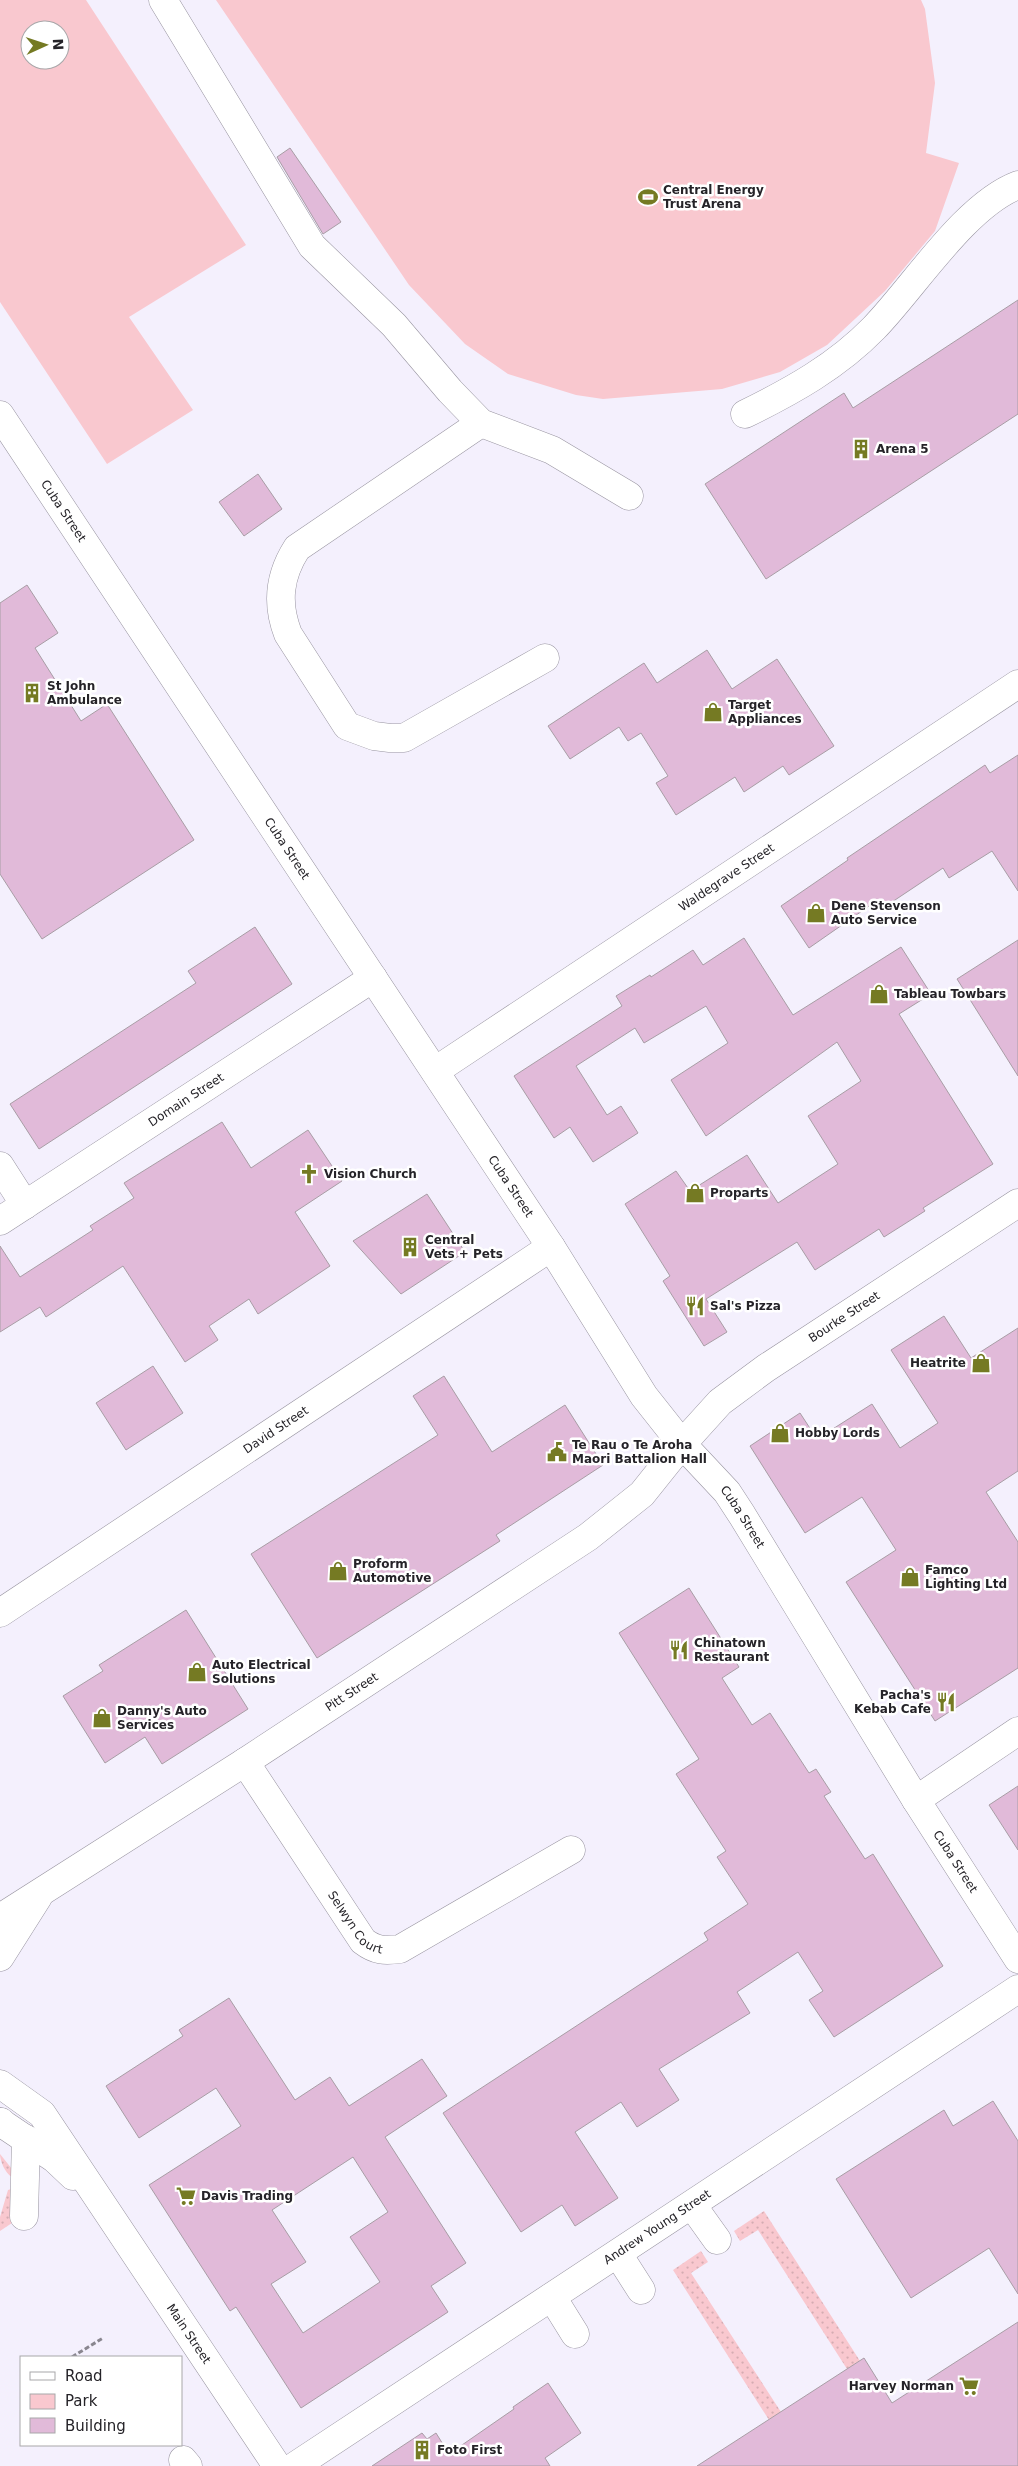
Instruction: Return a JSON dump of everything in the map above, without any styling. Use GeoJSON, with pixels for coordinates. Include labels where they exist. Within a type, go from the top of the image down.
{"type":"FeatureCollection","features":[{"type":"Feature","properties":{"kind":"street"},"geometry":{"type":"LineString","coordinates":[[163,0],[312,246],[394,324],[450,392],[481,423],[552,450],[629,496]]}},
{"type":"Feature","properties":{"kind":"street"},"geometry":{"type":"LineString","coordinates":[[745,414],[819,374],[850,350],[894,307],[969,220],[998,195],[1018,185]]}},
{"type":"Feature","properties":{"kind":"street","name":"Cuba Street"},"geometry":{"type":"LineString","coordinates":[[0,415],[551,1247],[644,1396],[682,1444],[727,1492],[916,1800],[1018,1958]]}},
{"type":"Feature","properties":{"kind":"street"},"geometry":{"type":"LineString","coordinates":[[481,423],[298,548],[289,560],[280,588],[282,620],[288,634],[347,726],[374,736],[404,738],[545,658]]}},
{"type":"Feature","properties":{"kind":"street","name":"Waldegrave Street"},"geometry":{"type":"LineString","coordinates":[[435,1071],[1018,684]]}},
{"type":"Feature","properties":{"kind":"street","name":"Domain Street"},"geometry":{"type":"LineString","coordinates":[[0,1221],[373,978]]}},
{"type":"Feature","properties":{"kind":"street"},"geometry":{"type":"LineString","coordinates":[[0,1166],[25,1204]]}},
{"type":"Feature","properties":{"kind":"street","name":"Bourke Street"},"geometry":{"type":"LineString","coordinates":[[682,1444],[720,1402],[766,1368],[1018,1203]]}},
{"type":"Feature","properties":{"kind":"street","name":"David Street"},"geometry":{"type":"LineString","coordinates":[[0,1613],[551,1247]]}},
{"type":"Feature","properties":{"kind":"street","name":"Pitt Street"},"geometry":{"type":"LineString","coordinates":[[0,1918],[44,1888],[245,1762],[588,1537],[642,1494],[682,1444]]}},
{"type":"Feature","properties":{"kind":"street"},"geometry":{"type":"LineString","coordinates":[[916,1800],[1018,1731]]}},
{"type":"Feature","properties":{"kind":"street","name":"Selwyn Court"},"geometry":{"type":"LineString","coordinates":[[245,1762],[363,1941],[373,1949],[386,1951],[400,1949],[571,1850]]}},
{"type":"Feature","properties":{"kind":"street"},"geometry":{"type":"LineString","coordinates":[[0,1957],[44,1888]]}},
{"type":"Feature","properties":{"kind":"street","name":"Andrew Young Street"},"geometry":{"type":"LineString","coordinates":[[275,2464],[552,2297],[1018,1989]]}},
{"type":"Feature","properties":{"kind":"street","name":"Main Street"},"geometry":{"type":"LineString","coordinates":[[0,2084],[42,2114],[275,2464]]}},
{"type":"Feature","properties":{"kind":"street","name":"Main Street"},"geometry":{"type":"LineString","coordinates":[[0,2122],[55,2159],[102,2202]]}},
{"type":"Feature","properties":{"kind":"street"},"geometry":{"type":"LineString","coordinates":[[24,2216],[26,2139]]}},
{"type":"Feature","properties":{"kind":"street"},"geometry":{"type":"LineString","coordinates":[[692,2205],[717,2240]]}},
{"type":"Feature","properties":{"kind":"street"},"geometry":{"type":"LineString","coordinates":[[618,2254],[641,2290]]}},
{"type":"Feature","properties":{"kind":"street"},"geometry":{"type":"LineString","coordinates":[[552,2297],[575,2334]]}},
{"type":"Feature","properties":{"kind":"path"},"geometry":{"type":"LineString","coordinates":[[74,2356],[103,2338]]}},
{"type":"Feature","properties":{"kind":"green space"},"geometry":{"type":"Polygon","coordinates":[[[0,0],[86,0],[246,245],[129,317],[193,410],[107,464],[0,302],[0,0]]]}},
{"type":"Feature","properties":{"kind":"green space","name":"Central Energy Trust Arena"},"geometry":{"type":"Polygon","coordinates":[[[216,0],[921,0],[925,9],[935,83],[926,153],[959,163],[935,231],[885,291],[827,345],[780,372],[722,389],[603,399],[576,395],[508,374],[465,344],[409,285],[216,0]]]}},
{"type":"Feature","properties":{"kind":"green space"},"geometry":{"type":"Polygon","coordinates":[[[0,2154],[12,2169],[12,2177],[3,2167],[0,2154]]]}},
{"type":"Feature","properties":{"kind":"green space"},"geometry":{"type":"Polygon","coordinates":[[[17,2187],[12,2223],[0,2231],[0,2217],[8,2190],[17,2187]]]}},
{"type":"Feature","properties":{"kind":"green space"},"geometry":{"type":"Polygon","coordinates":[[[764,2211],[860,2361],[847,2369],[758,2230],[740,2241],[734,2231],[764,2211]]]}},
{"type":"Feature","properties":{"kind":"green space"},"geometry":{"type":"Polygon","coordinates":[[[701,2251],[708,2262],[691,2273],[781,2412],[769,2420],[673,2270],[701,2251]]]}},
{"type":"Feature","properties":{"kind":"building"},"geometry":{"type":"Polygon","coordinates":[[[290,148],[341,222],[323,234],[277,157],[290,148]]]}},
{"type":"Feature","properties":{"kind":"building","name":"Arena 5"},"geometry":{"type":"Polygon","coordinates":[[[1018,300],[1018,414],[766,579],[705,484],[844,393],[853,408],[1018,300]]]}},
{"type":"Feature","properties":{"kind":"building"},"geometry":{"type":"Polygon","coordinates":[[[258,474],[282,509],[244,536],[219,502],[258,474]]]}},
{"type":"Feature","properties":{"kind":"building"},"geometry":{"type":"Polygon","coordinates":[[[27,585],[58,633],[35,648],[81,721],[107,704],[194,840],[42,939],[0,874],[0,603],[27,585]]]}},
{"type":"Feature","properties":{"kind":"building"},"geometry":{"type":"Polygon","coordinates":[[[707,650],[732,689],[777,659],[834,746],[789,775],[783,766],[744,792],[735,777],[676,815],[656,783],[668,776],[641,733],[628,741],[619,727],[570,759],[548,726],[644,663],[657,683],[707,650]]]}},
{"type":"Feature","properties":{"kind":"building"},"geometry":{"type":"Polygon","coordinates":[[[1018,755],[1018,891],[992,851],[949,878],[943,868],[880,910],[875,902],[809,948],[781,906],[848,860],[847,858],[985,765],[990,773],[1018,755]]]}},
{"type":"Feature","properties":{"kind":"building"},"geometry":{"type":"Polygon","coordinates":[[[255,927],[292,984],[39,1149],[10,1104],[196,983],[188,971],[255,927]]]}},
{"type":"Feature","properties":{"kind":"building"},"geometry":{"type":"Polygon","coordinates":[[[744,938],[793,1015],[901,947],[931,994],[899,1014],[993,1164],[923,1208],[925,1211],[884,1237],[879,1229],[815,1270],[797,1242],[706,1299],[727,1332],[704,1346],[663,1281],[670,1276],[625,1204],[676,1171],[690,1191],[747,1155],[778,1203],[838,1164],[808,1116],[861,1081],[837,1042],[706,1136],[671,1080],[728,1043],[706,1006],[644,1043],[635,1028],[576,1066],[607,1115],[621,1106],[638,1133],[593,1162],[570,1127],[554,1138],[514,1076],[622,1006],[616,996],[650,975],[651,977],[693,950],[703,965],[744,938]]]}},
{"type":"Feature","properties":{"kind":"building"},"geometry":{"type":"Polygon","coordinates":[[[1018,940],[1018,1076],[957,979],[1018,940]]]}},
{"type":"Feature","properties":{"kind":"building"},"geometry":{"type":"Polygon","coordinates":[[[222,1122],[251,1168],[308,1130],[342,1181],[295,1212],[330,1266],[258,1314],[249,1299],[209,1326],[218,1340],[185,1362],[123,1266],[46,1317],[40,1307],[0,1332],[0,1246],[20,1277],[93,1230],[90,1226],[134,1198],[124,1183],[222,1122]]]}},
{"type":"Feature","properties":{"kind":"building","name":"Central Vets + Pets"},"geometry":{"type":"Polygon","coordinates":[[[427,1194],[465,1252],[401,1294],[353,1241],[427,1194]]]}},
{"type":"Feature","properties":{"kind":"building"},"geometry":{"type":"Polygon","coordinates":[[[944,1316],[971,1358],[1018,1328],[1018,1471],[986,1492],[1018,1542],[1018,1668],[935,1721],[846,1582],[896,1550],[862,1497],[805,1533],[750,1446],[800,1413],[817,1439],[872,1404],[900,1448],[938,1423],[891,1350],[944,1316]]]}},
{"type":"Feature","properties":{"kind":"building"},"geometry":{"type":"Polygon","coordinates":[[[153,1366],[183,1413],[126,1450],[96,1403],[153,1366]]]}},
{"type":"Feature","properties":{"kind":"building"},"geometry":{"type":"Polygon","coordinates":[[[444,1376],[492,1452],[565,1405],[603,1465],[496,1535],[500,1541],[317,1658],[251,1554],[438,1435],[413,1396],[444,1376]]]}},
{"type":"Feature","properties":{"kind":"building"},"geometry":{"type":"Polygon","coordinates":[[[689,1588],[739,1667],[722,1678],[752,1725],[770,1713],[809,1773],[816,1769],[831,1792],[824,1796],[865,1859],[873,1854],[943,1966],[834,2037],[809,2000],[823,1991],[798,1952],[737,1992],[750,2013],[659,2069],[679,2100],[637,2127],[621,2102],[575,2132],[618,2198],[575,2226],[562,2205],[521,2232],[443,2113],[708,1940],[704,1933],[748,1904],[717,1857],[726,1851],[676,1774],[699,1759],[619,1633],[689,1588]]]}},
{"type":"Feature","properties":{"kind":"building"},"geometry":{"type":"Polygon","coordinates":[[[186,1610],[248,1709],[162,1764],[145,1737],[105,1763],[63,1696],[103,1671],[99,1665],[186,1610]]]}},
{"type":"Feature","properties":{"kind":"building"},"geometry":{"type":"Polygon","coordinates":[[[1018,1786],[1018,1850],[989,1805],[1018,1786]]]}},
{"type":"Feature","properties":{"kind":"building"},"geometry":{"type":"Polygon","coordinates":[[[229,1998],[295,2100],[330,2077],[349,2106],[422,2059],[447,2096],[385,2137],[466,2263],[431,2286],[448,2312],[301,2408],[236,2307],[230,2311],[149,2185],[241,2126],[216,2088],[139,2138],[106,2086],[183,2036],[179,2030],[229,1998]],[[353,2157],[272,2210],[306,2262],[271,2284],[303,2333],[380,2282],[350,2237],[388,2212],[353,2157]]]}},
{"type":"Feature","properties":{"kind":"building"},"geometry":{"type":"Polygon","coordinates":[[[993,2101],[1018,2141],[1018,2294],[989,2248],[911,2298],[836,2179],[944,2110],[953,2126],[993,2101]]]}},
{"type":"Feature","properties":{"kind":"building","name":"Harvey Norman"},"geometry":{"type":"Polygon","coordinates":[[[1018,2322],[1018,2466],[697,2466],[864,2358],[892,2403],[1018,2322]]]}},
{"type":"Feature","properties":{"kind":"building"},"geometry":{"type":"Polygon","coordinates":[[[548,2383],[581,2433],[545,2458],[550,2466],[372,2466],[422,2433],[427,2439],[436,2433],[449,2454],[548,2383]]]}},
{"type":"Feature","properties":{"kind":"place","name":"Central Energy Trust Arena"},"geometry":{"type":"Point","coordinates":[648,197]}},
{"type":"Feature","properties":{"kind":"place","name":"Arena 5"},"geometry":{"type":"Point","coordinates":[861,449]}},
{"type":"Feature","properties":{"kind":"place","name":"St John Ambulance"},"geometry":{"type":"Point","coordinates":[32,693]}},
{"type":"Feature","properties":{"kind":"place","name":"Target Appliances"},"geometry":{"type":"Point","coordinates":[713,712]}},
{"type":"Feature","properties":{"kind":"place","name":"Dene Stevenson Auto Service"},"geometry":{"type":"Point","coordinates":[816,913]}},
{"type":"Feature","properties":{"kind":"place","name":"Tableau Towbars"},"geometry":{"type":"Point","coordinates":[879,994]}},
{"type":"Feature","properties":{"kind":"place","name":"Vision Church"},"geometry":{"type":"Point","coordinates":[309,1174]}},
{"type":"Feature","properties":{"kind":"place","name":"Proparts"},"geometry":{"type":"Point","coordinates":[695,1193]}},
{"type":"Feature","properties":{"kind":"place","name":"Central Vets + Pets"},"geometry":{"type":"Point","coordinates":[410,1247]}},
{"type":"Feature","properties":{"kind":"place","name":"Sal's Pizza"},"geometry":{"type":"Point","coordinates":[695,1306]}},
{"type":"Feature","properties":{"kind":"place","name":"Heatrite"},"geometry":{"type":"Point","coordinates":[981,1363]}},
{"type":"Feature","properties":{"kind":"place","name":"Hobby Lords"},"geometry":{"type":"Point","coordinates":[780,1433]}},
{"type":"Feature","properties":{"kind":"place","name":"Te Rau o Te Aroha Maori Battalion Hall"},"geometry":{"type":"Point","coordinates":[557,1452]}},
{"type":"Feature","properties":{"kind":"place","name":"Proform Automotive"},"geometry":{"type":"Point","coordinates":[338,1571]}},
{"type":"Feature","properties":{"kind":"place","name":"Famco Lighting Ltd"},"geometry":{"type":"Point","coordinates":[910,1577]}},
{"type":"Feature","properties":{"kind":"place","name":"Chinatown Restaurant"},"geometry":{"type":"Point","coordinates":[679,1650]}},
{"type":"Feature","properties":{"kind":"place","name":"Auto Electrical Solutions"},"geometry":{"type":"Point","coordinates":[197,1672]}},
{"type":"Feature","properties":{"kind":"place","name":"Pacha's Kebab Cafe"},"geometry":{"type":"Point","coordinates":[946,1702]}},
{"type":"Feature","properties":{"kind":"place","name":"Danny's Auto Services"},"geometry":{"type":"Point","coordinates":[102,1718]}},
{"type":"Feature","properties":{"kind":"place","name":"Davis Trading"},"geometry":{"type":"Point","coordinates":[186,2196]}},
{"type":"Feature","properties":{"kind":"place","name":"Harvey Norman"},"geometry":{"type":"Point","coordinates":[969,2386]}},
{"type":"Feature","properties":{"kind":"place","name":"Foto First"},"geometry":{"type":"Point","coordinates":[422,2450]}}]}
